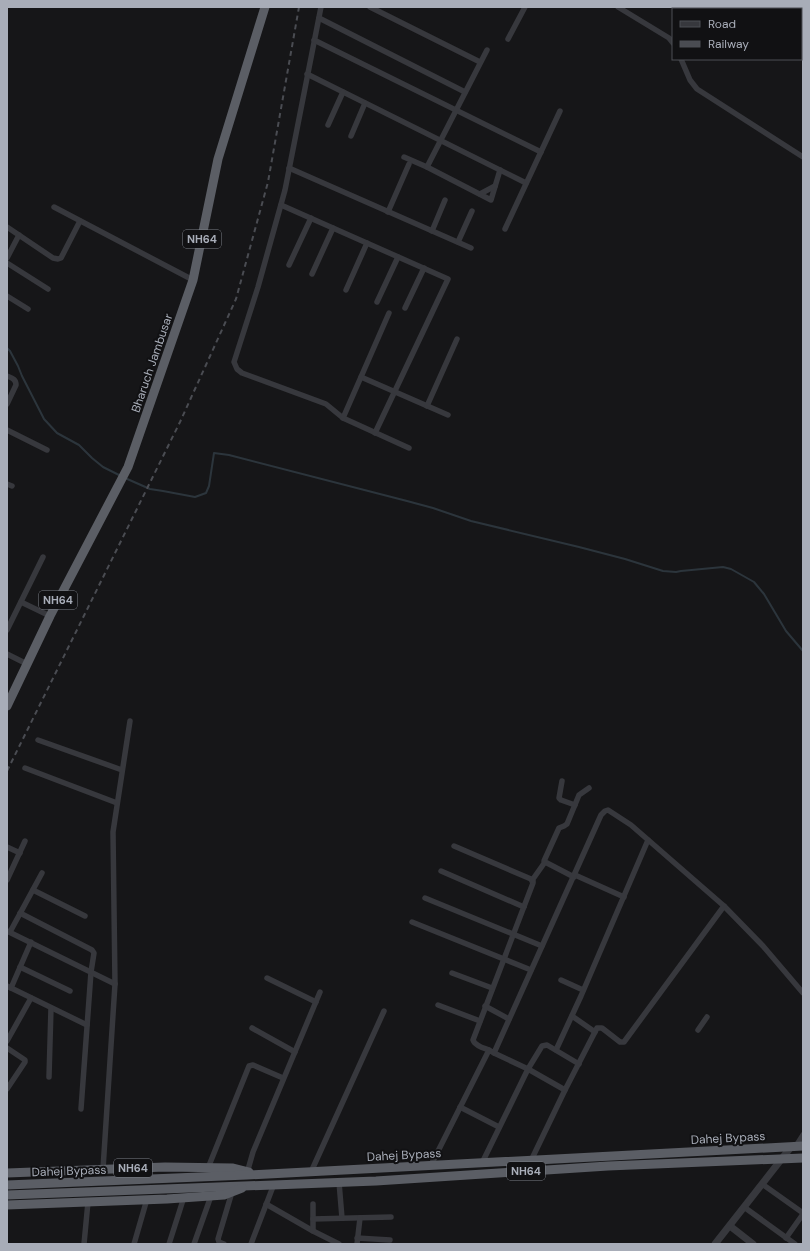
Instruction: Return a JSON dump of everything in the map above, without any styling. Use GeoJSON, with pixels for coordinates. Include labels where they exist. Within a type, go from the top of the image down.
{"type":"FeatureCollection","features":[{"type":"Feature","properties":{"kind":"highway","name":"Bharuch Jambusar"},"geometry":{"type":"LineString","coordinates":[[7,706],[50,616],[128,467],[193,280],[218,159],[265,7]]}},
{"type":"Feature","properties":{"kind":"highway","name":"Dahej Bypass"},"geometry":{"type":"LineString","coordinates":[[262,1174],[797,1146]]}},
{"type":"Feature","properties":{"kind":"highway","name":"Dahej Bypass"},"geometry":{"type":"LineString","coordinates":[[7,1195],[376,1181],[606,1166],[803,1158]]}},
{"type":"Feature","properties":{"kind":"highway","name":"NH64"},"geometry":{"type":"LineString","coordinates":[[7,1173],[165,1167],[232,1168],[247,1173],[262,1174]]}},
{"type":"Feature","properties":{"kind":"highway","name":"Dahej Bypass"},"geometry":{"type":"LineString","coordinates":[[7,1185],[247,1173]]}},
{"type":"Feature","properties":{"kind":"highway"},"geometry":{"type":"LineString","coordinates":[[262,1174],[269,1184]]}},
{"type":"Feature","properties":{"kind":"highway","name":"NH64"},"geometry":{"type":"LineString","coordinates":[[7,1205],[224,1195],[248,1185]]}},
{"type":"Feature","properties":{"kind":"street"},"geometry":{"type":"LineString","coordinates":[[321,7],[281,205],[258,287],[234,362],[237,369],[242,373],[326,404],[343,418],[409,448]]}},
{"type":"Feature","properties":{"kind":"street"},"geometry":{"type":"LineString","coordinates":[[370,7],[480,62]]}},
{"type":"Feature","properties":{"kind":"street"},"geometry":{"type":"LineString","coordinates":[[508,38],[525,7]]}},
{"type":"Feature","properties":{"kind":"street"},"geometry":{"type":"LineString","coordinates":[[618,7],[669,38],[672,42]]}},
{"type":"Feature","properties":{"kind":"street"},"geometry":{"type":"LineString","coordinates":[[319,18],[466,92]]}},
{"type":"Feature","properties":{"kind":"street"},"geometry":{"type":"LineString","coordinates":[[314,40],[541,152]]}},
{"type":"Feature","properties":{"kind":"street"},"geometry":{"type":"LineString","coordinates":[[427,167],[487,50]]}},
{"type":"Feature","properties":{"kind":"street"},"geometry":{"type":"LineString","coordinates":[[681,60],[690,80],[697,89],[803,157]]}},
{"type":"Feature","properties":{"kind":"street"},"geometry":{"type":"LineString","coordinates":[[307,74],[526,183]]}},
{"type":"Feature","properties":{"kind":"street"},"geometry":{"type":"LineString","coordinates":[[328,125],[343,92]]}},
{"type":"Feature","properties":{"kind":"street"},"geometry":{"type":"LineString","coordinates":[[351,136],[365,103]]}},
{"type":"Feature","properties":{"kind":"street"},"geometry":{"type":"LineString","coordinates":[[504,229],[560,111]]}},
{"type":"Feature","properties":{"kind":"street"},"geometry":{"type":"LineString","coordinates":[[404,157],[427,167],[491,200],[500,170]]}},
{"type":"Feature","properties":{"kind":"street"},"geometry":{"type":"LineString","coordinates":[[388,212],[409,164]]}},
{"type":"Feature","properties":{"kind":"street"},"geometry":{"type":"LineString","coordinates":[[289,168],[471,248]]}},
{"type":"Feature","properties":{"kind":"street"},"geometry":{"type":"LineString","coordinates":[[480,194],[495,186]]}},
{"type":"Feature","properties":{"kind":"street"},"geometry":{"type":"LineString","coordinates":[[432,231],[445,200]]}},
{"type":"Feature","properties":{"kind":"street"},"geometry":{"type":"LineString","coordinates":[[281,205],[448,279],[376,433]]}},
{"type":"Feature","properties":{"kind":"street"},"geometry":{"type":"LineString","coordinates":[[54,206],[193,280]]}},
{"type":"Feature","properties":{"kind":"street"},"geometry":{"type":"LineString","coordinates":[[458,242],[472,211]]}},
{"type":"Feature","properties":{"kind":"street"},"geometry":{"type":"LineString","coordinates":[[289,265],[311,218]]}},
{"type":"Feature","properties":{"kind":"street"},"geometry":{"type":"LineString","coordinates":[[7,227],[53,258],[58,259],[61,258],[80,221]]}},
{"type":"Feature","properties":{"kind":"street"},"geometry":{"type":"LineString","coordinates":[[312,274],[333,228]]}},
{"type":"Feature","properties":{"kind":"street"},"geometry":{"type":"LineString","coordinates":[[7,258],[19,235]]}},
{"type":"Feature","properties":{"kind":"street"},"geometry":{"type":"LineString","coordinates":[[346,290],[367,243]]}},
{"type":"Feature","properties":{"kind":"street"},"geometry":{"type":"LineString","coordinates":[[377,302],[398,257]]}},
{"type":"Feature","properties":{"kind":"street"},"geometry":{"type":"LineString","coordinates":[[7,263],[48,289]]}},
{"type":"Feature","properties":{"kind":"street"},"geometry":{"type":"LineString","coordinates":[[405,308],[424,268]]}},
{"type":"Feature","properties":{"kind":"street"},"geometry":{"type":"LineString","coordinates":[[7,296],[28,309]]}},
{"type":"Feature","properties":{"kind":"street"},"geometry":{"type":"LineString","coordinates":[[343,418],[389,313]]}},
{"type":"Feature","properties":{"kind":"street"},"geometry":{"type":"LineString","coordinates":[[427,406],[457,339]]}},
{"type":"Feature","properties":{"kind":"street"},"geometry":{"type":"LineString","coordinates":[[7,376],[14,379],[16,382],[7,404]]}},
{"type":"Feature","properties":{"kind":"street"},"geometry":{"type":"LineString","coordinates":[[361,377],[448,415]]}},
{"type":"Feature","properties":{"kind":"street"},"geometry":{"type":"LineString","coordinates":[[7,430],[47,450]]}},
{"type":"Feature","properties":{"kind":"street"},"geometry":{"type":"LineString","coordinates":[[7,630],[43,557]]}},
{"type":"Feature","properties":{"kind":"street"},"geometry":{"type":"LineString","coordinates":[[21,602],[50,616]]}},
{"type":"Feature","properties":{"kind":"street"},"geometry":{"type":"LineString","coordinates":[[7,654],[27,664]]}},
{"type":"Feature","properties":{"kind":"street"},"geometry":{"type":"LineString","coordinates":[[103,1169],[115,984],[113,832],[130,721]]}},
{"type":"Feature","properties":{"kind":"street"},"geometry":{"type":"LineString","coordinates":[[38,740],[122,770]]}},
{"type":"Feature","properties":{"kind":"street"},"geometry":{"type":"LineString","coordinates":[[24,768],[117,803]]}},
{"type":"Feature","properties":{"kind":"street"},"geometry":{"type":"LineString","coordinates":[[562,781],[559,798],[575,805]]}},
{"type":"Feature","properties":{"kind":"street"},"geometry":{"type":"LineString","coordinates":[[565,1090],[528,1069],[474,1043],[473,1040],[533,883],[533,879],[545,862],[559,828],[567,824],[579,795],[589,788]]}},
{"type":"Feature","properties":{"kind":"street"},"geometry":{"type":"LineString","coordinates":[[431,1166],[460,1107],[509,1019],[601,815],[605,811],[608,810],[612,812],[631,825],[724,906],[763,946],[803,993]]}},
{"type":"Feature","properties":{"kind":"street"},"geometry":{"type":"LineString","coordinates":[[556,1050],[584,990],[648,840]]}},
{"type":"Feature","properties":{"kind":"street"},"geometry":{"type":"LineString","coordinates":[[7,880],[25,841]]}},
{"type":"Feature","properties":{"kind":"street"},"geometry":{"type":"LineString","coordinates":[[7,846],[20,853]]}},
{"type":"Feature","properties":{"kind":"street"},"geometry":{"type":"LineString","coordinates":[[454,846],[533,881]]}},
{"type":"Feature","properties":{"kind":"street"},"geometry":{"type":"LineString","coordinates":[[545,862],[624,897]]}},
{"type":"Feature","properties":{"kind":"street"},"geometry":{"type":"LineString","coordinates":[[7,863],[14,866]]}},
{"type":"Feature","properties":{"kind":"street"},"geometry":{"type":"LineString","coordinates":[[42,872],[9,932],[115,984]]}},
{"type":"Feature","properties":{"kind":"street"},"geometry":{"type":"LineString","coordinates":[[441,872],[524,907]]}},
{"type":"Feature","properties":{"kind":"street"},"geometry":{"type":"LineString","coordinates":[[33,890],[84,916]]}},
{"type":"Feature","properties":{"kind":"street"},"geometry":{"type":"LineString","coordinates":[[425,898],[542,946]]}},
{"type":"Feature","properties":{"kind":"street"},"geometry":{"type":"LineString","coordinates":[[526,1171],[597,1028],[600,1027],[620,1042],[624,1042],[724,906]]}},
{"type":"Feature","properties":{"kind":"street"},"geometry":{"type":"LineString","coordinates":[[20,913],[92,950],[94,956],[91,972],[81,1109]]}},
{"type":"Feature","properties":{"kind":"street"},"geometry":{"type":"LineString","coordinates":[[412,922],[503,960],[531,970]]}},
{"type":"Feature","properties":{"kind":"street"},"geometry":{"type":"LineString","coordinates":[[31,942],[20,967],[8,988],[87,1025]]}},
{"type":"Feature","properties":{"kind":"street"},"geometry":{"type":"LineString","coordinates":[[20,967],[70,991]]}},
{"type":"Feature","properties":{"kind":"street"},"geometry":{"type":"LineString","coordinates":[[452,973],[492,988]]}},
{"type":"Feature","properties":{"kind":"street"},"geometry":{"type":"LineString","coordinates":[[267,978],[316,1002]]}},
{"type":"Feature","properties":{"kind":"street"},"geometry":{"type":"LineString","coordinates":[[561,980],[584,990]]}},
{"type":"Feature","properties":{"kind":"street"},"geometry":{"type":"LineString","coordinates":[[247,1173],[253,1152],[320,992]]}},
{"type":"Feature","properties":{"kind":"street"},"geometry":{"type":"LineString","coordinates":[[7,1041],[31,998]]}},
{"type":"Feature","properties":{"kind":"street"},"geometry":{"type":"LineString","coordinates":[[438,1005],[480,1021]]}},
{"type":"Feature","properties":{"kind":"street"},"geometry":{"type":"LineString","coordinates":[[485,1006],[509,1019]]}},
{"type":"Feature","properties":{"kind":"street"},"geometry":{"type":"LineString","coordinates":[[49,1077],[51,1008]]}},
{"type":"Feature","properties":{"kind":"street"},"geometry":{"type":"LineString","coordinates":[[311,1172],[384,1011]]}},
{"type":"Feature","properties":{"kind":"street"},"geometry":{"type":"LineString","coordinates":[[572,1016],[595,1032]]}},
{"type":"Feature","properties":{"kind":"street"},"geometry":{"type":"LineString","coordinates":[[698,1030],[707,1017]]}},
{"type":"Feature","properties":{"kind":"street"},"geometry":{"type":"LineString","coordinates":[[252,1028],[295,1052]]}},
{"type":"Feature","properties":{"kind":"street"},"geometry":{"type":"LineString","coordinates":[[482,1163],[528,1069],[542,1046],[547,1045],[579,1064]]}},
{"type":"Feature","properties":{"kind":"street"},"geometry":{"type":"LineString","coordinates":[[7,1048],[25,1060],[14,1081],[8,1086]]}},
{"type":"Feature","properties":{"kind":"street"},"geometry":{"type":"LineString","coordinates":[[208,1168],[249,1066],[253,1065],[283,1078]]}},
{"type":"Feature","properties":{"kind":"street"},"geometry":{"type":"LineString","coordinates":[[7,1077],[14,1081]]}},
{"type":"Feature","properties":{"kind":"street"},"geometry":{"type":"LineString","coordinates":[[460,1107],[499,1127]]}},
{"type":"Feature","properties":{"kind":"street"},"geometry":{"type":"LineString","coordinates":[[715,1244],[781,1159],[797,1146],[803,1135]]}},
{"type":"Feature","properties":{"kind":"street"},"geometry":{"type":"LineString","coordinates":[[339,1182],[342,1218]]}},
{"type":"Feature","properties":{"kind":"street"},"geometry":{"type":"LineString","coordinates":[[251,1244],[266,1204],[269,1184]]}},
{"type":"Feature","properties":{"kind":"street"},"geometry":{"type":"LineString","coordinates":[[762,1184],[803,1213],[786,1238]]}},
{"type":"Feature","properties":{"kind":"street"},"geometry":{"type":"LineString","coordinates":[[224,1244],[217,1242],[232,1192]]}},
{"type":"Feature","properties":{"kind":"street"},"geometry":{"type":"LineString","coordinates":[[194,1244],[211,1196]]}},
{"type":"Feature","properties":{"kind":"street"},"geometry":{"type":"LineString","coordinates":[[169,1244],[184,1198]]}},
{"type":"Feature","properties":{"kind":"street"},"geometry":{"type":"LineString","coordinates":[[134,1244],[147,1199]]}},
{"type":"Feature","properties":{"kind":"street"},"geometry":{"type":"LineString","coordinates":[[84,1244],[88,1202]]}},
{"type":"Feature","properties":{"kind":"street"},"geometry":{"type":"LineString","coordinates":[[266,1204],[338,1244]]}},
{"type":"Feature","properties":{"kind":"street"},"geometry":{"type":"LineString","coordinates":[[313,1204],[313,1231]]}},
{"type":"Feature","properties":{"kind":"street"},"geometry":{"type":"LineString","coordinates":[[744,1207],[795,1244]]}},
{"type":"Feature","properties":{"kind":"street"},"geometry":{"type":"LineString","coordinates":[[313,1219],[391,1217]]}},
{"type":"Feature","properties":{"kind":"street"},"geometry":{"type":"LineString","coordinates":[[360,1218],[357,1241],[390,1240]]}},
{"type":"Feature","properties":{"kind":"street"},"geometry":{"type":"LineString","coordinates":[[730,1226],[753,1244]]}},
{"type":"Feature","properties":{"kind":"waterway"},"geometry":{"type":"LineString","coordinates":[[7,348],[18,366],[44,419],[57,433],[79,445],[103,467],[121,476]]}},
{"type":"Feature","properties":{"kind":"waterway"},"geometry":{"type":"LineString","coordinates":[[125,478],[150,489],[195,497],[206,493],[209,486],[214,453],[229,455],[433,508],[471,521],[625,559],[663,571],[676,572],[723,567],[731,569],[754,582],[764,594],[786,631],[803,651]]}},
{"type":"Feature","properties":{"kind":"railway"},"geometry":{"type":"LineString","coordinates":[[7,771],[180,422],[236,299],[268,182],[299,7]]}}]}
